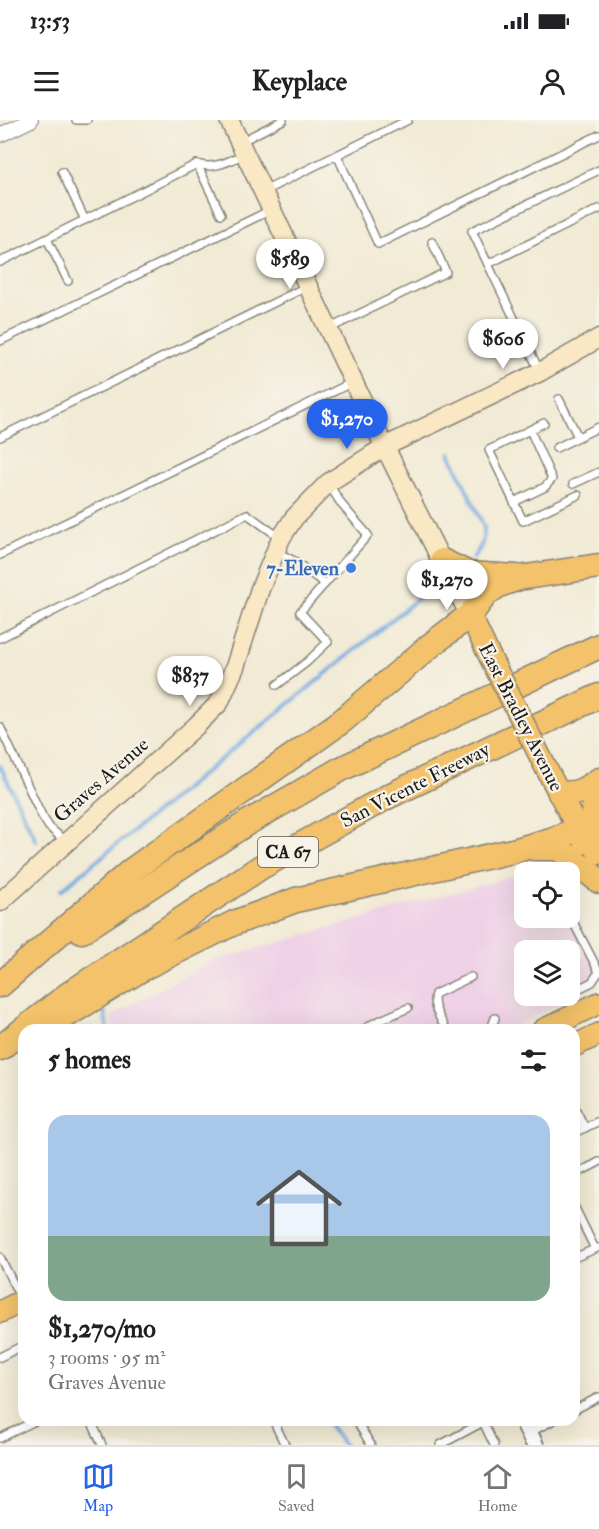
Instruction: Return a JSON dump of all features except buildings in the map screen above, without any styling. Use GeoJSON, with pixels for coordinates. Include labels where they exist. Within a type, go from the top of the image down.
{"type":"FeatureCollection","features":[{"type":"Feature","properties":{"kind":"highway"},"geometry":{"type":"LineString","coordinates":[[441,561],[469,573],[519,578]]}},
{"type":"Feature","properties":{"kind":"highway"},"geometry":{"type":"LineString","coordinates":[[0,985],[132,870],[342,721],[470,615],[487,593],[499,585],[519,578],[599,566]]}},
{"type":"Feature","properties":{"kind":"highway","name":"CA 67"},"geometry":{"type":"LineString","coordinates":[[0,985],[248,823],[341,769],[599,646]]}},
{"type":"Feature","properties":{"kind":"highway","name":"San Vicente Freeway"},"geometry":{"type":"LineString","coordinates":[[31,1024],[69,994],[261,867],[389,796],[599,696]]}},
{"type":"Feature","properties":{"kind":"highway"},"geometry":{"type":"LineString","coordinates":[[560,793],[572,794],[584,791],[599,780]]}},
{"type":"Feature","properties":{"kind":"highway"},"geometry":{"type":"LineString","coordinates":[[599,790],[592,808],[599,852]]}},
{"type":"Feature","properties":{"kind":"highway"},"geometry":{"type":"LineString","coordinates":[[52,1024],[145,967],[234,923],[296,900],[517,850],[578,829]]}},
{"type":"Feature","properties":{"kind":"highway"},"geometry":{"type":"LineString","coordinates":[[517,850],[558,848],[599,881]]}},
{"type":"Feature","properties":{"kind":"highway","name":"San Vicente Freeway"},"geometry":{"type":"LineString","coordinates":[[0,1048],[18,1034]]}},
{"type":"Feature","properties":{"kind":"highway"},"geometry":{"type":"LineString","coordinates":[[0,1056],[18,1045]]}},
{"type":"Feature","properties":{"kind":"main road","name":"East Bradley Avenue"},"geometry":{"type":"LineString","coordinates":[[229,120],[384,447],[599,870]]}},
{"type":"Feature","properties":{"kind":"main road","name":"Graves Avenue"},"geometry":{"type":"LineString","coordinates":[[0,902],[219,703],[235,667],[260,589],[278,544],[294,518],[328,483],[384,447],[540,372],[599,338]]}},
{"type":"Feature","properties":{"kind":"main road"},"geometry":{"type":"LineString","coordinates":[[555,1024],[599,1003]]}},
{"type":"Feature","properties":{"kind":"main road"},"geometry":{"type":"LineString","coordinates":[[580,1043],[599,1034]]}},
{"type":"Feature","properties":{"kind":"main road"},"geometry":{"type":"LineString","coordinates":[[0,1312],[18,1303]]}},
{"type":"Feature","properties":{"kind":"street"},"geometry":{"type":"LineString","coordinates":[[0,135],[31,120]]}},
{"type":"Feature","properties":{"kind":"lane"},"geometry":{"type":"LineString","coordinates":[[76,120],[87,120]]}},
{"type":"Feature","properties":{"kind":"lane"},"geometry":{"type":"LineString","coordinates":[[0,262],[197,164],[205,167],[215,166],[283,120]]}},
{"type":"Feature","properties":{"kind":"lane"},"geometry":{"type":"LineString","coordinates":[[262,192],[408,120]]}},
{"type":"Feature","properties":{"kind":"lane"},"geometry":{"type":"LineString","coordinates":[[337,155],[378,244],[599,135]]}},
{"type":"Feature","properties":{"kind":"lane"},"geometry":{"type":"LineString","coordinates":[[197,164],[221,214]]}},
{"type":"Feature","properties":{"kind":"lane"},"geometry":{"type":"LineString","coordinates":[[540,372],[472,231],[599,170]]}},
{"type":"Feature","properties":{"kind":"lane"},"geometry":{"type":"LineString","coordinates":[[62,172],[86,220]]}},
{"type":"Feature","properties":{"kind":"lane"},"geometry":{"type":"LineString","coordinates":[[488,264],[599,209]]}},
{"type":"Feature","properties":{"kind":"lane"},"geometry":{"type":"LineString","coordinates":[[0,341],[271,210]]}},
{"type":"Feature","properties":{"kind":"lane"},"geometry":{"type":"LineString","coordinates":[[46,239],[68,281]]}},
{"type":"Feature","properties":{"kind":"lane"},"geometry":{"type":"LineString","coordinates":[[328,329],[446,272],[432,242]]}},
{"type":"Feature","properties":{"kind":"lane"},"geometry":{"type":"LineString","coordinates":[[0,437],[308,286]]}},
{"type":"Feature","properties":{"kind":"lane"},"geometry":{"type":"LineString","coordinates":[[0,555],[354,382]]}},
{"type":"Feature","properties":{"kind":"lane"},"geometry":{"type":"LineString","coordinates":[[559,399],[578,438]]}},
{"type":"Feature","properties":{"kind":"lane"},"geometry":{"type":"LineString","coordinates":[[544,423],[489,450],[524,521],[578,495]]}},
{"type":"Feature","properties":{"kind":"lane"},"geometry":{"type":"LineString","coordinates":[[556,448],[599,427]]}},
{"type":"Feature","properties":{"kind":"lane"},"geometry":{"type":"LineString","coordinates":[[514,502],[545,487],[552,479],[530,430]]}},
{"type":"Feature","properties":{"kind":"lane"},"geometry":{"type":"LineString","coordinates":[[573,484],[599,472]]}},
{"type":"Feature","properties":{"kind":"lane"},"geometry":{"type":"LineString","coordinates":[[277,685],[328,642],[300,612],[368,535],[342,505],[328,483]]}},
{"type":"Feature","properties":{"kind":"lane"},"geometry":{"type":"LineString","coordinates":[[0,638],[247,514],[296,562],[325,584]]}},
{"type":"Feature","properties":{"kind":"lane"},"geometry":{"type":"LineString","coordinates":[[0,727],[42,816],[49,827],[66,842]]}},
{"type":"Feature","properties":{"kind":"lane"},"geometry":{"type":"LineString","coordinates":[[576,928],[599,972],[592,982],[580,988]]}},
{"type":"Feature","properties":{"kind":"lane"},"geometry":{"type":"LineString","coordinates":[[443,1024],[435,1007],[433,999],[435,993],[471,977]]}},
{"type":"Feature","properties":{"kind":"lane"},"geometry":{"type":"LineString","coordinates":[[372,1024],[408,1008]]}},
{"type":"Feature","properties":{"kind":"lane"},"geometry":{"type":"LineString","coordinates":[[493,1024],[495,1018]]}},
{"type":"Feature","properties":{"kind":"lane"},"geometry":{"type":"LineString","coordinates":[[580,1118],[585,1128]]}},
{"type":"Feature","properties":{"kind":"lane"},"geometry":{"type":"LineString","coordinates":[[580,1130],[599,1121]]}},
{"type":"Feature","properties":{"kind":"lane"},"geometry":{"type":"LineString","coordinates":[[580,1171],[599,1162]]}},
{"type":"Feature","properties":{"kind":"lane"},"geometry":{"type":"LineString","coordinates":[[580,1217],[597,1248],[580,1255]]}},
{"type":"Feature","properties":{"kind":"lane"},"geometry":{"type":"LineString","coordinates":[[0,1257],[18,1291]]}},
{"type":"Feature","properties":{"kind":"lane"},"geometry":{"type":"LineString","coordinates":[[0,1357],[18,1348]]}},
{"type":"Feature","properties":{"kind":"lane"},"geometry":{"type":"LineString","coordinates":[[580,1407],[599,1397]]}},
{"type":"Feature","properties":{"kind":"lane"},"geometry":{"type":"LineString","coordinates":[[0,1438],[25,1426]]}},
{"type":"Feature","properties":{"kind":"lane"},"geometry":{"type":"LineString","coordinates":[[93,1426],[102,1445]]}},
{"type":"Feature","properties":{"kind":"lane"},"geometry":{"type":"LineString","coordinates":[[276,1426],[285,1445]]}},
{"type":"Feature","properties":{"kind":"lane"},"geometry":{"type":"LineString","coordinates":[[360,1426],[371,1445]]}},
{"type":"Feature","properties":{"kind":"lane"},"geometry":{"type":"LineString","coordinates":[[440,1445],[471,1426]]}},
{"type":"Feature","properties":{"kind":"lane"},"geometry":{"type":"LineString","coordinates":[[487,1426],[494,1445]]}},
{"type":"Feature","properties":{"kind":"lane"},"geometry":{"type":"LineString","coordinates":[[529,1433],[542,1426]]}},
{"type":"Feature","properties":{"kind":"shaded area"},"geometry":{"type":"Polygon","coordinates":[[[514,876],[514,928],[580,928],[580,922],[599,961],[599,983],[580,993],[580,940],[514,940],[514,1006],[554,1006],[519,1024],[114,1024],[110,1017],[209,962],[514,876]]]}},
{"type":"Feature","properties":{"kind":"waterway"},"geometry":{"type":"LineString","coordinates":[[450,453],[484,527],[482,543],[473,558]]}},
{"type":"Feature","properties":{"kind":"waterway"},"geometry":{"type":"LineString","coordinates":[[61,890],[432,587]]}},
{"type":"Feature","properties":{"kind":"waterway"},"geometry":{"type":"LineString","coordinates":[[0,766],[36,840]]}},
{"type":"Feature","properties":{"kind":"waterway"},"geometry":{"type":"LineString","coordinates":[[104,1011],[107,1024]]}},
{"type":"Feature","properties":{"kind":"waterway"},"geometry":{"type":"LineString","coordinates":[[330,1426],[344,1445]]}},
{"type":"Feature","properties":{"kind":"place","name":"7-Eleven"},"geometry":{"type":"Point","coordinates":[351,568]}}]}
